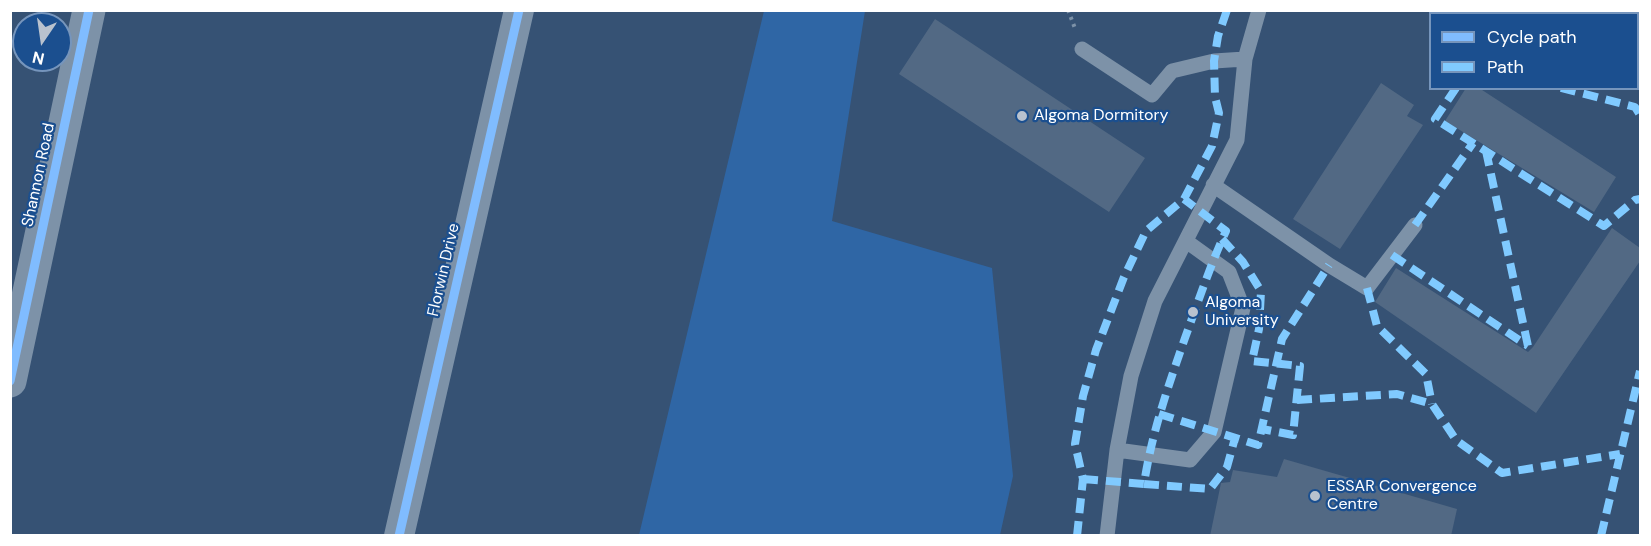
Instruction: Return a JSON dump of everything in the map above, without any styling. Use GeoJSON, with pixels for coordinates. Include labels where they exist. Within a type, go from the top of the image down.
{"type":"FeatureCollection","features":[{"type":"Feature","properties":{"kind":"street","name":"Shannon Road"},"geometry":{"type":"LineString","coordinates":[[10,381],[88,10]]}},
{"type":"Feature","properties":{"kind":"street","name":"Florwin Drive"},"geometry":{"type":"LineString","coordinates":[[399,536],[519,10]]}},
{"type":"Feature","properties":{"kind":"lane"},"geometry":{"type":"LineString","coordinates":[[1107,536],[1117,450],[1131,376],[1155,301],[1237,140],[1245,59],[1259,10]]}},
{"type":"Feature","properties":{"kind":"lane"},"geometry":{"type":"LineString","coordinates":[[1082,49],[1152,95],[1172,71],[1214,62],[1245,59]]}},
{"type":"Feature","properties":{"kind":"lane"},"geometry":{"type":"LineString","coordinates":[[1213,185],[1329,265],[1367,288],[1415,225]]}},
{"type":"Feature","properties":{"kind":"lane"},"geometry":{"type":"LineString","coordinates":[[1117,450],[1190,460],[1214,432],[1243,308],[1229,272],[1186,241]]}},
{"type":"Feature","properties":{"kind":"shaded area"},"geometry":{"type":"Polygon","coordinates":[[[764,11],[865,11],[832,221],[992,268],[1013,476],[1000,535],[639,535],[764,11]]]}},
{"type":"Feature","properties":{"kind":"building","name":"Algoma Dormitory"},"geometry":{"type":"Polygon","coordinates":[[[935,19],[1145,158],[1109,212],[899,74],[935,19]]]}},
{"type":"Feature","properties":{"kind":"building"},"geometry":{"type":"Polygon","coordinates":[[[1381,83],[1414,105],[1407,116],[1423,125],[1340,249],[1293,219],[1381,83]]]}},
{"type":"Feature","properties":{"kind":"building"},"geometry":{"type":"Polygon","coordinates":[[[1465,90],[1482,90],[1616,177],[1594,212],[1445,121],[1465,90]]]}},
{"type":"Feature","properties":{"kind":"building"},"geometry":{"type":"Polygon","coordinates":[[[1612,228],[1640,248],[1640,261],[1536,413],[1375,302],[1396,268],[1528,352],[1612,228]]]}},
{"type":"Feature","properties":{"kind":"building","name":"ESSAR Convergence Centre"},"geometry":{"type":"Polygon","coordinates":[[[1284,459],[1457,509],[1451,536],[1210,536],[1221,483],[1230,482],[1233,470],[1277,477],[1284,459]]]}},
{"type":"Feature","properties":{"kind":"marked path"},"geometry":{"type":"LineString","coordinates":[[1077,536],[1083,479],[1075,444],[1083,396],[1096,350],[1124,277],[1146,231],[1184,199],[1212,146],[1219,113],[1215,97],[1214,61],[1218,36],[1227,10]]}},
{"type":"Feature","properties":{"kind":"marked path"},"geometry":{"type":"LineString","coordinates":[[1455,90],[1435,119],[1604,226],[1635,200],[1640,199]]}},
{"type":"Feature","properties":{"kind":"marked path"},"geometry":{"type":"LineString","coordinates":[[1569,90],[1635,107],[1640,115]]}},
{"type":"Feature","properties":{"kind":"marked path"},"geometry":{"type":"LineString","coordinates":[[1415,225],[1473,143]]}},
{"type":"Feature","properties":{"kind":"marked path"},"geometry":{"type":"LineString","coordinates":[[1486,151],[1528,346]]}},
{"type":"Feature","properties":{"kind":"marked path"},"geometry":{"type":"LineString","coordinates":[[1083,479],[1144,484],[1151,446],[1167,392],[1204,284],[1226,231],[1184,199]]}},
{"type":"Feature","properties":{"kind":"marked path"},"geometry":{"type":"LineString","coordinates":[[1222,239],[1243,262],[1261,291],[1259,329],[1252,361],[1300,366],[1293,435],[1262,429]]}},
{"type":"Feature","properties":{"kind":"marked path"},"geometry":{"type":"LineString","coordinates":[[1392,255],[1528,346]]}},
{"type":"Feature","properties":{"kind":"marked path"},"geometry":{"type":"LineString","coordinates":[[1159,414],[1258,445],[1282,339],[1329,265]]}},
{"type":"Feature","properties":{"kind":"marked path"},"geometry":{"type":"LineString","coordinates":[[1367,288],[1377,326],[1426,374],[1432,404]]}},
{"type":"Feature","properties":{"kind":"marked path"},"geometry":{"type":"LineString","coordinates":[[1601,536],[1640,371]]}},
{"type":"Feature","properties":{"kind":"marked path"},"geometry":{"type":"LineString","coordinates":[[1297,400],[1397,394],[1432,404],[1456,440],[1502,473],[1620,454]]}},
{"type":"Feature","properties":{"kind":"marked path"},"geometry":{"type":"LineString","coordinates":[[1144,484],[1210,489],[1227,467],[1235,438]]}},
{"type":"Feature","properties":{"kind":"cycle path"},"geometry":{"type":"LineString","coordinates":[[10,381],[89,10]]}},
{"type":"Feature","properties":{"kind":"cycle path"},"geometry":{"type":"LineString","coordinates":[[399,536],[519,10]]}},
{"type":"Feature","properties":{"kind":"place","name":"Algoma Dormitory"},"geometry":{"type":"Point","coordinates":[1022,116]}},
{"type":"Feature","properties":{"kind":"place","name":"Algoma University"},"geometry":{"type":"Point","coordinates":[1193,312]}},
{"type":"Feature","properties":{"kind":"place","name":"ESSAR Convergence Centre"},"geometry":{"type":"Point","coordinates":[1315,496]}}]}
